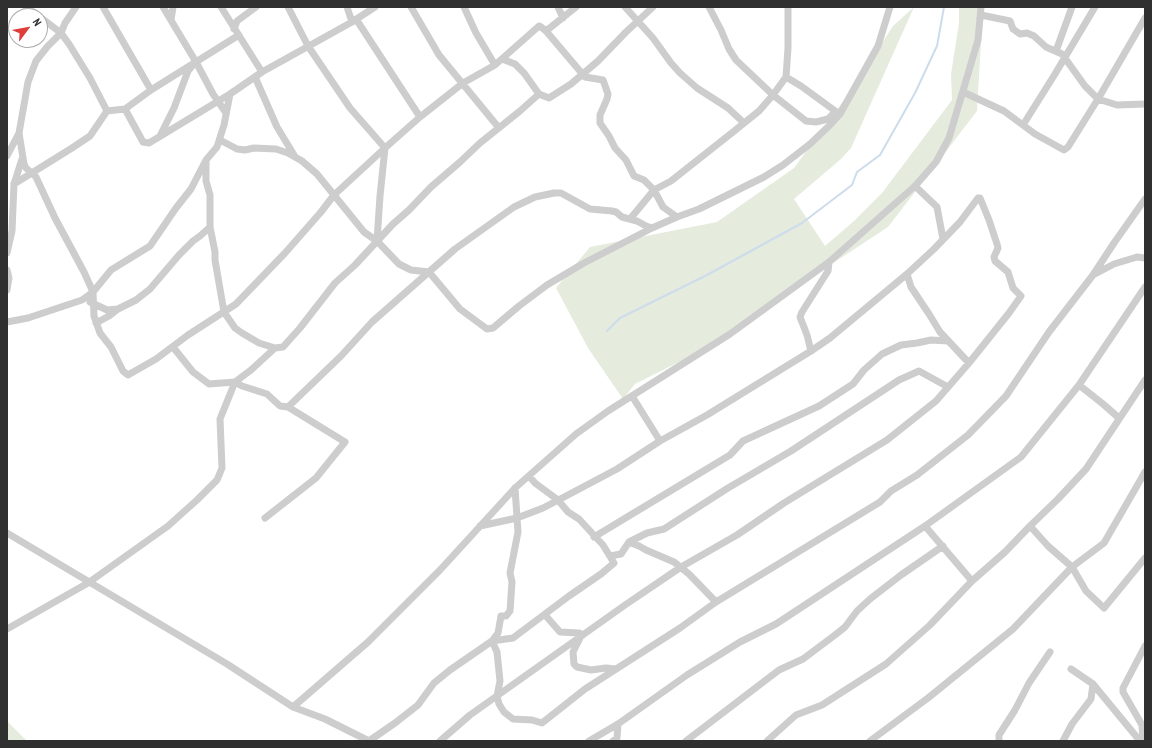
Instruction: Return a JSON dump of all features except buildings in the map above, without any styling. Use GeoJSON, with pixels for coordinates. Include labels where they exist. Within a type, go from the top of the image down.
{"type":"FeatureCollection","features":[{"type":"Feature","properties":{"kind":"street"},"geometry":{"type":"LineString","coordinates":[[7,156],[19,133],[28,82],[32,69],[36,61],[61,33],[65,23],[76,7]]}},
{"type":"Feature","properties":{"kind":"street"},"geometry":{"type":"LineString","coordinates":[[103,7],[150,90]]}},
{"type":"Feature","properties":{"kind":"street"},"geometry":{"type":"LineString","coordinates":[[163,7],[196,62],[217,101],[226,113]]}},
{"type":"Feature","properties":{"kind":"street"},"geometry":{"type":"LineString","coordinates":[[171,20],[173,7]]}},
{"type":"Feature","properties":{"kind":"street"},"geometry":{"type":"LineString","coordinates":[[221,7],[262,72]]}},
{"type":"Feature","properties":{"kind":"street"},"geometry":{"type":"LineString","coordinates":[[234,28],[236,21],[256,7]]}},
{"type":"Feature","properties":{"kind":"street"},"geometry":{"type":"LineString","coordinates":[[288,7],[308,46],[350,108],[385,148],[377,241]]}},
{"type":"Feature","properties":{"kind":"street"},"geometry":{"type":"LineString","coordinates":[[348,7],[354,21],[420,117]]}},
{"type":"Feature","properties":{"kind":"street"},"geometry":{"type":"LineString","coordinates":[[125,109],[143,142],[149,143],[230,94],[262,72],[354,21],[375,7]]}},
{"type":"Feature","properties":{"kind":"street"},"geometry":{"type":"LineString","coordinates":[[411,7],[439,55],[463,82],[499,128]]}},
{"type":"Feature","properties":{"kind":"street"},"geometry":{"type":"LineString","coordinates":[[464,7],[476,33],[496,65]]}},
{"type":"Feature","properties":{"kind":"street"},"geometry":{"type":"LineString","coordinates":[[558,7],[563,18]]}},
{"type":"Feature","properties":{"kind":"street"},"geometry":{"type":"LineString","coordinates":[[546,31],[576,7]]}},
{"type":"Feature","properties":{"kind":"street"},"geometry":{"type":"LineString","coordinates":[[625,7],[653,38],[680,73],[697,88],[728,108],[744,123]]}},
{"type":"Feature","properties":{"kind":"street"},"geometry":{"type":"LineString","coordinates":[[502,59],[515,64],[524,73],[539,94],[549,98],[571,84],[598,61],[653,7]]}},
{"type":"Feature","properties":{"kind":"street"},"geometry":{"type":"LineString","coordinates":[[709,7],[729,49],[736,60],[773,96],[806,121],[816,122],[828,119],[838,113]]}},
{"type":"Feature","properties":{"kind":"street"},"geometry":{"type":"LineString","coordinates":[[630,219],[654,190],[671,181],[759,111],[773,96],[786,77],[788,7]]}},
{"type":"Feature","properties":{"kind":"street"},"geometry":{"type":"LineString","coordinates":[[220,140],[237,149],[276,149],[295,156],[317,174],[364,232],[377,241],[399,264],[411,270],[429,272],[460,310],[487,329],[493,328],[547,285],[584,263],[652,228],[699,209],[764,177],[783,165],[810,144],[838,113],[878,46],[890,7]]}},
{"type":"Feature","properties":{"kind":"street"},"geometry":{"type":"LineString","coordinates":[[292,708],[368,642],[440,570],[515,488],[576,434],[608,411],[730,334],[829,262],[915,186],[936,162],[949,138],[978,40],[981,7]]}},
{"type":"Feature","properties":{"kind":"street"},"geometry":{"type":"LineString","coordinates":[[1056,51],[1072,7]]}},
{"type":"Feature","properties":{"kind":"street"},"geometry":{"type":"LineString","coordinates":[[1023,125],[1066,57],[1095,7]]}},
{"type":"Feature","properties":{"kind":"street"},"geometry":{"type":"LineString","coordinates":[[981,15],[1010,21],[1013,29],[1020,34],[1027,33],[1034,36],[1046,47],[1066,57],[1076,75],[1089,91],[1098,99],[1117,104],[1145,104]]}},
{"type":"Feature","properties":{"kind":"street"},"geometry":{"type":"LineString","coordinates":[[963,92],[1004,111],[1035,134],[1064,150],[1068,147],[1098,99],[1145,18]]}},
{"type":"Feature","properties":{"kind":"street"},"geometry":{"type":"LineString","coordinates":[[48,22],[61,33],[69,44],[90,78],[107,111]]}},
{"type":"Feature","properties":{"kind":"street"},"geometry":{"type":"LineString","coordinates":[[19,133],[26,168],[36,177],[54,218],[79,261],[93,292],[96,323],[100,333],[111,347],[123,370],[128,375],[173,347],[188,335],[236,304],[285,253],[334,195],[385,148],[463,82],[496,65],[535,28],[539,26],[546,31],[585,77],[603,80],[608,94],[600,115],[600,122],[615,148],[626,160],[634,176],[644,180],[654,190],[664,207],[677,217]]}},
{"type":"Feature","properties":{"kind":"street"},"geometry":{"type":"LineString","coordinates":[[14,184],[90,136],[107,111],[125,109],[150,90],[238,35]]}},
{"type":"Feature","properties":{"kind":"street"},"geometry":{"type":"LineString","coordinates":[[160,137],[174,108],[188,71],[196,62]]}},
{"type":"Feature","properties":{"kind":"street"},"geometry":{"type":"LineString","coordinates":[[255,77],[277,128],[295,156]]}},
{"type":"Feature","properties":{"kind":"street"},"geometry":{"type":"LineString","coordinates":[[786,77],[838,113]]}},
{"type":"Feature","properties":{"kind":"street"},"geometry":{"type":"LineString","coordinates":[[7,322],[28,318],[82,300],[93,292],[111,270],[150,246],[191,189],[206,160],[217,147],[220,140],[230,94]]}},
{"type":"Feature","properties":{"kind":"street"},"geometry":{"type":"LineString","coordinates":[[206,160],[206,181],[210,195],[210,227],[224,312],[235,328],[259,343],[275,348],[283,347],[300,328],[335,283],[355,265],[431,187],[539,94]]}},
{"type":"Feature","properties":{"kind":"street"},"geometry":{"type":"LineString","coordinates":[[7,253],[12,231],[14,184],[23,158]]}},
{"type":"Feature","properties":{"kind":"street"},"geometry":{"type":"LineString","coordinates":[[915,186],[937,207],[943,239]]}},
{"type":"Feature","properties":{"kind":"street"},"geometry":{"type":"LineString","coordinates":[[288,407],[341,356],[372,322],[455,249],[514,207],[535,196],[561,193],[590,208],[616,212],[622,217],[637,221],[652,228]]}},
{"type":"Feature","properties":{"kind":"street"},"geometry":{"type":"LineString","coordinates":[[440,741],[470,715],[681,567],[737,535],[784,503],[886,440],[936,401],[1009,313],[1021,295],[1013,288],[1008,272],[995,261],[994,257],[998,248],[980,198],[978,198],[960,222],[907,274],[858,315],[811,351],[617,468],[558,500],[517,518],[480,526]]}},
{"type":"Feature","properties":{"kind":"street"},"geometry":{"type":"LineString","coordinates":[[492,641],[497,652],[500,681],[497,696],[504,712],[513,719],[532,720],[542,723],[585,689],[680,628],[716,602],[880,502],[891,491],[917,475],[968,435],[1006,396],[1050,332],[1093,275],[1145,199]]}},
{"type":"Feature","properties":{"kind":"street"},"geometry":{"type":"LineString","coordinates":[[96,323],[136,300],[150,289],[179,255],[210,227]]}},
{"type":"Feature","properties":{"kind":"street"},"geometry":{"type":"LineString","coordinates":[[1093,275],[1120,262],[1137,256],[1145,258]]}},
{"type":"Feature","properties":{"kind":"street"},"geometry":{"type":"LineString","coordinates":[[811,351],[800,317],[828,271],[829,262]]}},
{"type":"Feature","properties":{"kind":"street"},"geometry":{"type":"LineString","coordinates":[[7,270],[7,290]]}},
{"type":"Feature","properties":{"kind":"street"},"geometry":{"type":"LineString","coordinates":[[907,274],[911,287],[930,314],[940,332],[968,362]]}},
{"type":"Feature","properties":{"kind":"street"},"geometry":{"type":"LineString","coordinates":[[589,741],[618,724],[687,675],[740,642],[776,624],[925,526],[1024,454],[1079,385],[1145,287]]}},
{"type":"Feature","properties":{"kind":"street"},"geometry":{"type":"LineString","coordinates":[[82,300],[107,310],[118,309]]}},
{"type":"Feature","properties":{"kind":"street"},"geometry":{"type":"LineString","coordinates":[[594,537],[730,455],[743,441],[819,406],[853,384],[864,370],[882,354],[901,345],[931,340],[948,341]]}},
{"type":"Feature","properties":{"kind":"street"},"geometry":{"type":"LineString","coordinates":[[173,347],[193,372],[208,384],[234,382],[251,370],[275,348]]}},
{"type":"Feature","properties":{"kind":"street"},"geometry":{"type":"LineString","coordinates":[[610,556],[621,554],[629,542],[647,533],[664,529],[798,446],[885,388],[914,372],[921,372],[948,387]]}},
{"type":"Feature","properties":{"kind":"street"},"geometry":{"type":"LineString","coordinates":[[768,741],[796,715],[822,706],[840,692],[886,664],[930,625],[972,581],[1005,552],[1058,499],[1086,469],[1145,380]]}},
{"type":"Feature","properties":{"kind":"street"},"geometry":{"type":"LineString","coordinates":[[234,382],[267,394],[280,406],[288,407],[345,442],[316,478],[266,518]]}},
{"type":"Feature","properties":{"kind":"street"},"geometry":{"type":"LineString","coordinates":[[7,629],[88,583],[168,526],[217,480],[222,468],[220,419],[234,382]]}},
{"type":"Feature","properties":{"kind":"street"},"geometry":{"type":"LineString","coordinates":[[1079,385],[1119,418]]}},
{"type":"Feature","properties":{"kind":"street"},"geometry":{"type":"LineString","coordinates":[[632,396],[660,441]]}},
{"type":"Feature","properties":{"kind":"street"},"geometry":{"type":"LineString","coordinates":[[870,741],[928,698],[1013,629],[1072,567],[1104,543],[1145,472]]}},
{"type":"Feature","properties":{"kind":"street"},"geometry":{"type":"LineString","coordinates":[[492,641],[513,638],[613,565],[614,561],[599,540],[594,537],[579,520],[568,512],[558,500],[535,483],[529,476]]}},
{"type":"Feature","properties":{"kind":"street"},"geometry":{"type":"LineString","coordinates":[[7,533],[88,583],[227,664],[292,708],[325,719],[369,741],[395,724],[418,705],[434,683],[492,641],[498,633],[501,616],[506,616],[510,611],[512,582],[510,573],[518,532],[515,488]]}},
{"type":"Feature","properties":{"kind":"street"},"geometry":{"type":"LineString","coordinates":[[925,526],[972,581]]}},
{"type":"Feature","properties":{"kind":"street"},"geometry":{"type":"LineString","coordinates":[[1030,526],[1048,546],[1072,567],[1086,591],[1104,608],[1145,558]]}},
{"type":"Feature","properties":{"kind":"street"},"geometry":{"type":"LineString","coordinates":[[629,542],[681,567],[716,602]]}},
{"type":"Feature","properties":{"kind":"street"},"geometry":{"type":"LineString","coordinates":[[686,741],[779,670],[803,659],[835,635],[845,627],[857,611],[870,599],[901,575],[943,546]]}},
{"type":"Feature","properties":{"kind":"street"},"geometry":{"type":"LineString","coordinates":[[545,614],[560,632],[579,633],[582,635]]}},
{"type":"Feature","properties":{"kind":"street"},"geometry":{"type":"LineString","coordinates":[[582,635],[572,652],[574,664],[577,667],[591,670],[606,668],[616,669]]}},
{"type":"Feature","properties":{"kind":"street"},"geometry":{"type":"LineString","coordinates":[[1143,741],[1143,724],[1123,692],[1123,688],[1145,646]]}},
{"type":"Feature","properties":{"kind":"street"},"geometry":{"type":"LineString","coordinates":[[999,741],[999,735],[1015,710],[1029,683],[1050,652]]}},
{"type":"Feature","properties":{"kind":"street"},"geometry":{"type":"LineString","coordinates":[[1071,669],[1093,684],[1140,741]]}},
{"type":"Feature","properties":{"kind":"street"},"geometry":{"type":"LineString","coordinates":[[1063,741],[1072,724],[1091,699],[1093,684]]}},
{"type":"Feature","properties":{"kind":"street"},"geometry":{"type":"LineString","coordinates":[[613,741],[617,738],[618,724]]}},
{"type":"Feature","properties":{"kind":"shaded area"},"geometry":{"type":"Polygon","coordinates":[[[914,7],[851,148],[841,159],[794,199],[825,246],[854,221],[882,193],[952,100],[951,74],[959,23],[959,7],[983,7],[977,111],[888,227],[695,354],[635,384],[623,399],[588,348],[556,288],[590,247],[717,222],[794,168],[858,81],[893,26],[914,7]]]}},
{"type":"Feature","properties":{"kind":"shaded area"},"geometry":{"type":"Polygon","coordinates":[[[7,721],[27,741],[7,741],[7,721]]]}},
{"type":"Feature","properties":{"kind":"waterway"},"geometry":{"type":"LineString","coordinates":[[607,331],[620,318],[707,275],[802,223],[852,185],[857,172],[880,155],[915,93],[937,46],[944,7]]}}]}
